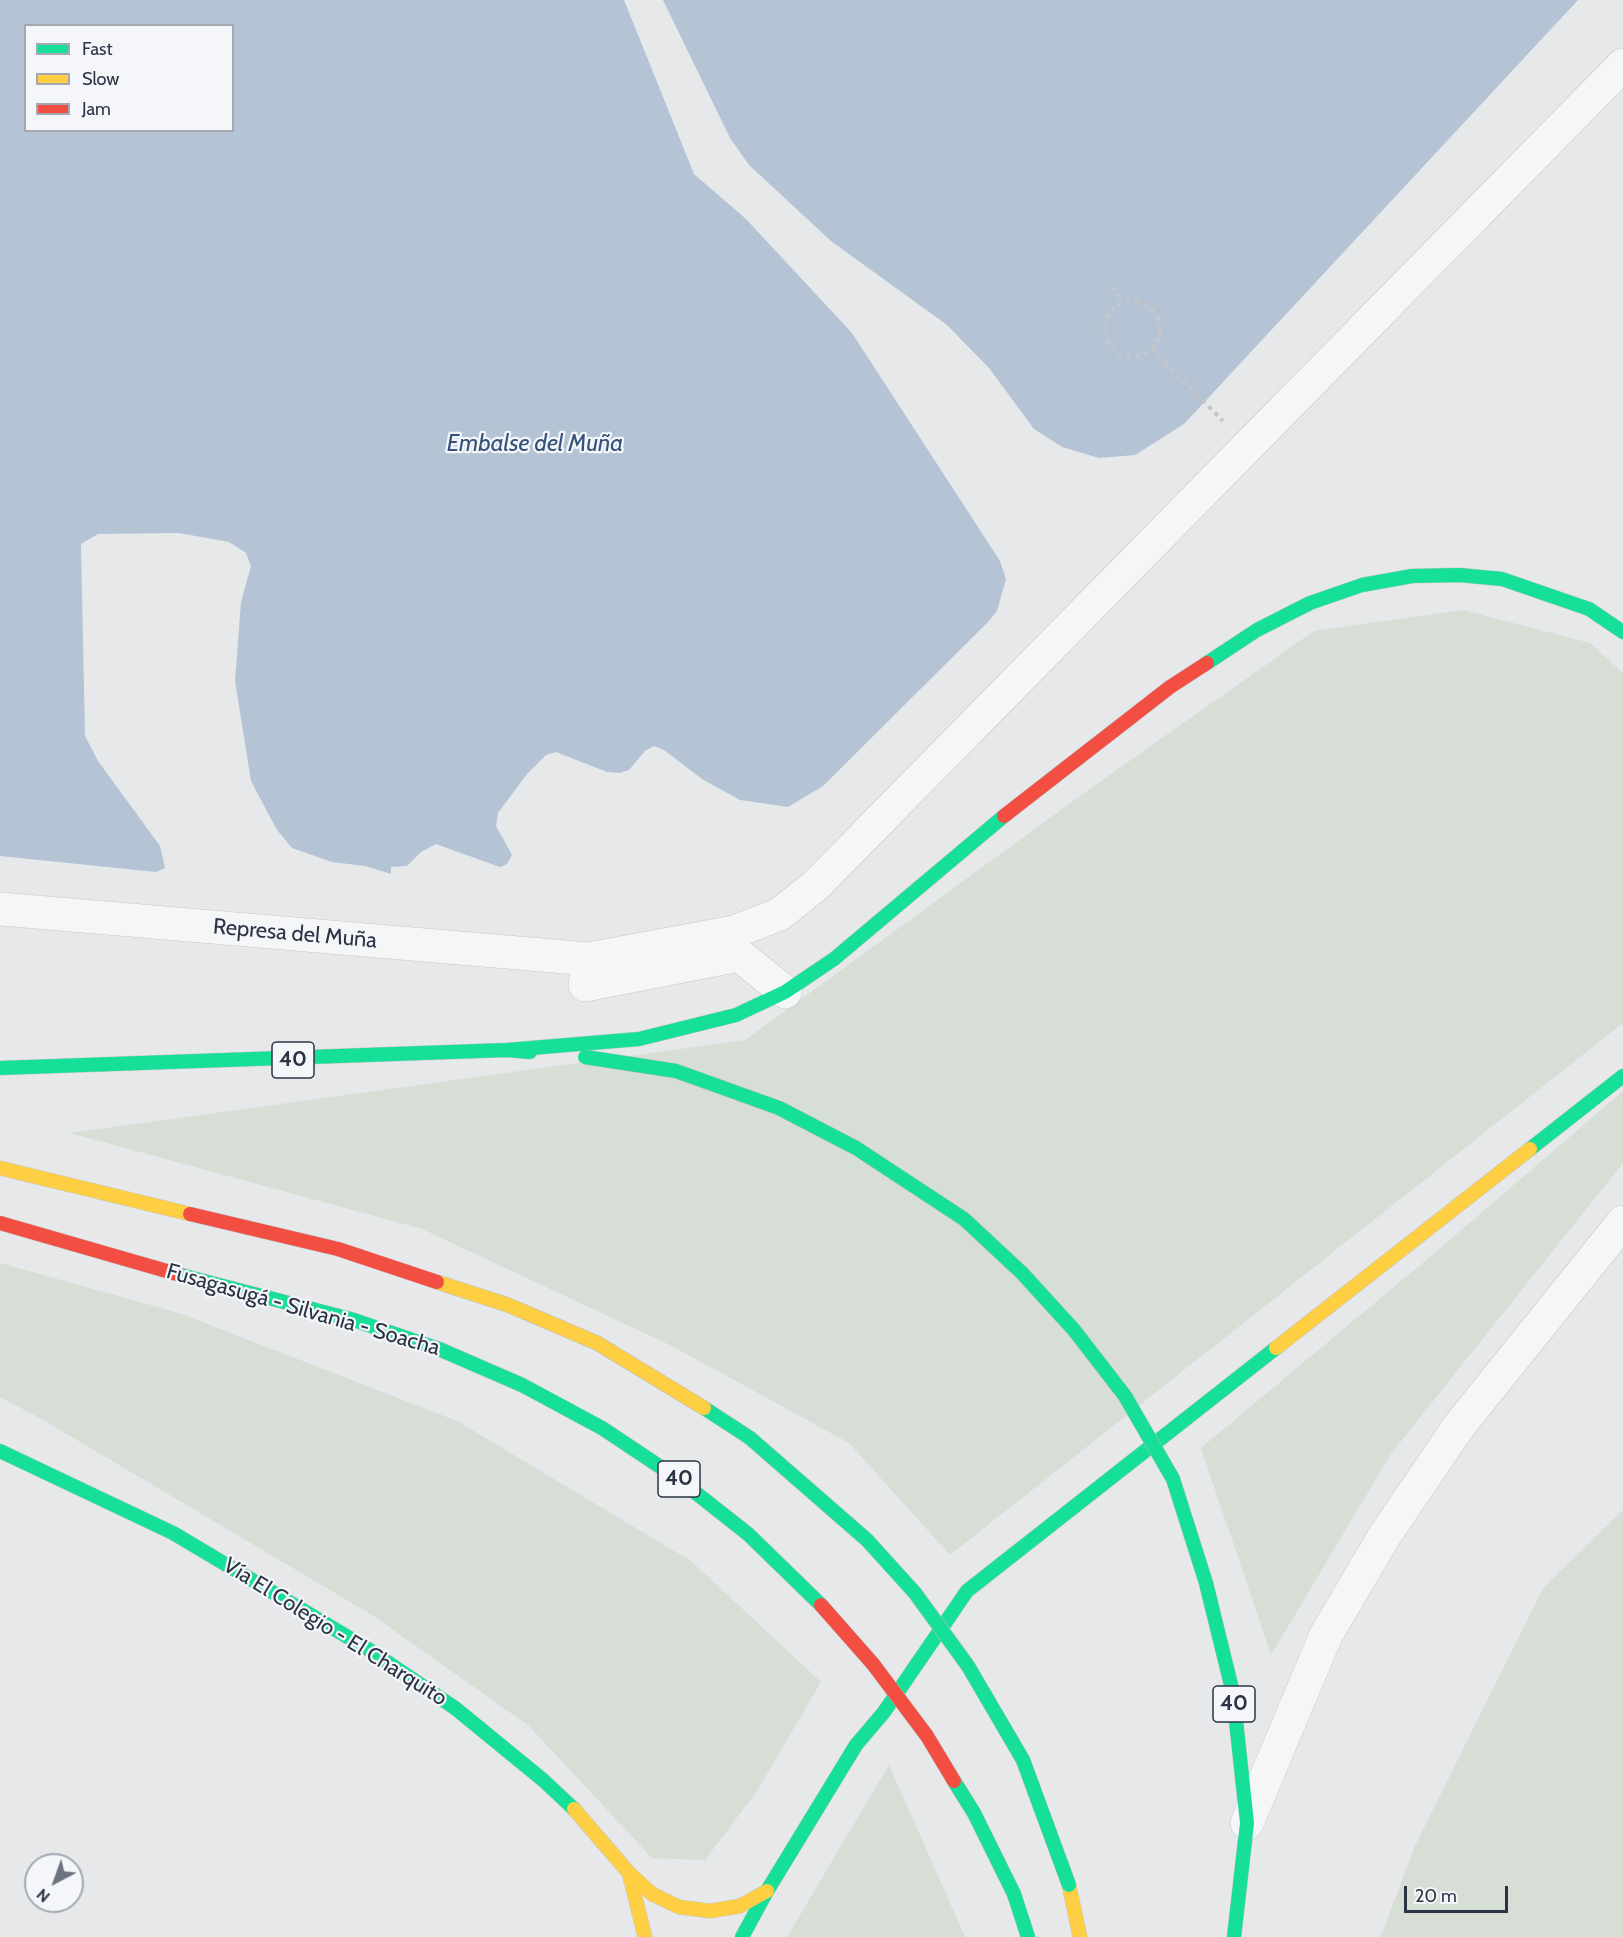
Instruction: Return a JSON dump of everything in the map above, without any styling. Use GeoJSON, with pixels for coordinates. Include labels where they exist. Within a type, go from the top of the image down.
{"type":"FeatureCollection","features":[{"type":"Feature","properties":{"kind":"main road"},"geometry":{"type":"LineString","coordinates":[[507,1050],[639,1040],[736,1015],[785,992],[834,960],[1046,781],[1170,687],[1257,630],[1310,603],[1362,585],[1412,576],[1459,575],[1502,579],[1546,592],[1589,609],[1623,632]]}},
{"type":"Feature","properties":{"kind":"main road","name":"40"},"geometry":{"type":"LineString","coordinates":[[0,1068],[507,1050],[585,1057],[676,1071],[779,1108],[856,1148],[964,1219],[1022,1274],[1074,1330],[1125,1396],[1173,1479],[1206,1583],[1233,1694],[1247,1823],[1234,1937]]}},
{"type":"Feature","properties":{"kind":"main road"},"geometry":{"type":"LineString","coordinates":[[742,1937],[767,1891],[856,1745],[884,1712],[967,1591],[1623,1076]]}},
{"type":"Feature","properties":{"kind":"main road"},"geometry":{"type":"LineString","coordinates":[[0,1168],[338,1249],[508,1305],[597,1343],[672,1387],[750,1438],[867,1540],[915,1593],[961,1657],[1023,1760],[1069,1885],[1080,1937]]}},
{"type":"Feature","properties":{"kind":"main road","name":"Fusagasugá - Silvania - Soacha"},"geometry":{"type":"LineString","coordinates":[[0,1223],[80,1244],[184,1276],[354,1320],[439,1349],[542,1396],[602,1428],[677,1478],[764,1549],[813,1596],[873,1664],[927,1736],[968,1804],[1014,1894],[1028,1937]]}},
{"type":"Feature","properties":{"kind":"main road","name":"Vía El Colegio - El Charquito"},"geometry":{"type":"LineString","coordinates":[[0,1451],[173,1533],[222,1560],[368,1649],[455,1708],[543,1780],[584,1819],[629,1873],[652,1894],[679,1907],[710,1911],[740,1906],[767,1891]]}},
{"type":"Feature","properties":{"kind":"main road","name":"Vía El Colegio - El Charquito"},"geometry":{"type":"LineString","coordinates":[[629,1873],[645,1937]]}},
{"type":"Feature","properties":{"kind":"street","name":"Represa del Muña"},"geometry":{"type":"LineString","coordinates":[[0,909],[589,959],[734,932],[780,914],[816,885],[1623,65]]}},
{"type":"Feature","properties":{"kind":"street"},"geometry":{"type":"LineString","coordinates":[[589,959],[585,986],[739,955],[785,992]]}},
{"type":"Feature","properties":{"kind":"street"},"geometry":{"type":"LineString","coordinates":[[1247,1823],[1326,1635],[1385,1535],[1459,1426],[1623,1222]]}},
{"type":"Feature","properties":{"kind":"path"},"geometry":{"type":"LineString","coordinates":[[1113,286],[1122,303]]}},
{"type":"Feature","properties":{"kind":"path"},"geometry":{"type":"LineString","coordinates":[[1137,301],[1145,304],[1157,317],[1160,335],[1152,349],[1133,357],[1124,355],[1109,344],[1105,335],[1107,318],[1122,303],[1137,301]]}},
{"type":"Feature","properties":{"kind":"path"},"geometry":{"type":"LineString","coordinates":[[1152,349],[1247,446]]}},
{"type":"Feature","properties":{"kind":"shaded area"},"geometry":{"type":"Polygon","coordinates":[[[1463,610],[1590,643],[1623,673],[1623,1023],[950,1555],[849,1443],[672,1346],[422,1229],[70,1133],[745,1040],[1091,788],[1314,631],[1463,610]]]}},
{"type":"Feature","properties":{"kind":"shaded area"},"geometry":{"type":"Polygon","coordinates":[[[1623,1091],[1623,1163],[1391,1454],[1271,1655],[1201,1448],[1431,1256],[1623,1091]]]}},
{"type":"Feature","properties":{"kind":"shaded area"},"geometry":{"type":"Polygon","coordinates":[[[0,1263],[179,1313],[457,1421],[691,1561],[821,1682],[757,1791],[705,1860],[652,1858],[529,1726],[372,1615],[45,1421],[0,1397],[0,1263]]]}},
{"type":"Feature","properties":{"kind":"shaded area"},"geometry":{"type":"Polygon","coordinates":[[[1623,1510],[1623,1937],[1381,1937],[1414,1848],[1543,1588],[1623,1510]]]}},
{"type":"Feature","properties":{"kind":"shaded area"},"geometry":{"type":"Polygon","coordinates":[[[889,1765],[965,1937],[787,1937],[889,1765]]]}},
{"type":"Feature","properties":{"kind":"water","name":"Embalse del Muña"},"geometry":{"type":"Polygon","coordinates":[[[0,0],[624,0],[694,174],[746,219],[852,333],[1000,561],[1006,579],[997,611],[823,786],[788,807],[740,800],[702,779],[664,750],[654,746],[645,751],[629,770],[619,773],[607,772],[556,752],[546,755],[527,774],[498,813],[496,826],[512,855],[507,864],[500,867],[436,844],[421,852],[407,866],[391,867],[391,874],[365,866],[332,862],[292,848],[277,830],[251,781],[235,681],[241,602],[251,566],[246,553],[229,542],[179,533],[98,534],[81,544],[85,736],[98,761],[160,846],[165,868],[156,872],[0,856],[0,0]]]}},
{"type":"Feature","properties":{"kind":"water"},"geometry":{"type":"Polygon","coordinates":[[[663,0],[1578,0],[1184,424],[1135,455],[1099,458],[1062,447],[1034,429],[989,368],[947,325],[831,241],[749,165],[730,138],[663,0]]]}},
{"type":"Feature","properties":{"kind":"traffic: fast"},"geometry":{"type":"LineString","coordinates":[[1207,663],[1257,630],[1310,603],[1362,585],[1412,576],[1459,575],[1502,579],[1589,609],[1623,632]]}},
{"type":"Feature","properties":{"kind":"traffic: fast"},"geometry":{"type":"LineString","coordinates":[[507,1050],[639,1039],[736,1015],[785,992],[834,959],[1004,816]]}},
{"type":"Feature","properties":{"kind":"traffic: fast"},"geometry":{"type":"LineString","coordinates":[[0,1068],[507,1050],[530,1052]]}},
{"type":"Feature","properties":{"kind":"traffic: fast"},"geometry":{"type":"LineString","coordinates":[[585,1057],[676,1071],[779,1108],[856,1148],[964,1219],[1022,1273],[1074,1330],[1125,1396],[1173,1479]]}},
{"type":"Feature","properties":{"kind":"traffic: fast"},"geometry":{"type":"LineString","coordinates":[[1530,1149],[1623,1076]]}},
{"type":"Feature","properties":{"kind":"traffic: fast"},"geometry":{"type":"LineString","coordinates":[[184,1276],[354,1320],[439,1349],[522,1385],[602,1428],[677,1478],[748,1534],[821,1605]]}},
{"type":"Feature","properties":{"kind":"traffic: fast"},"geometry":{"type":"LineString","coordinates":[[767,1891],[856,1745],[884,1712],[967,1591],[1276,1348]]}},
{"type":"Feature","properties":{"kind":"traffic: fast"},"geometry":{"type":"LineString","coordinates":[[704,1408],[750,1438],[867,1540],[915,1593],[968,1666],[1023,1760],[1069,1885]]}},
{"type":"Feature","properties":{"kind":"traffic: fast"},"geometry":{"type":"LineString","coordinates":[[0,1451],[173,1533],[368,1649],[455,1708],[543,1780],[574,1809]]}},
{"type":"Feature","properties":{"kind":"traffic: fast"},"geometry":{"type":"LineString","coordinates":[[1173,1479],[1206,1583],[1233,1693],[1247,1823],[1234,1937]]}},
{"type":"Feature","properties":{"kind":"traffic: fast"},"geometry":{"type":"LineString","coordinates":[[954,1781],[974,1813],[1014,1894]]}},
{"type":"Feature","properties":{"kind":"traffic: fast"},"geometry":{"type":"LineString","coordinates":[[742,1937],[767,1891]]}},
{"type":"Feature","properties":{"kind":"traffic: fast"},"geometry":{"type":"LineString","coordinates":[[1014,1894],[1028,1937]]}},
{"type":"Feature","properties":{"kind":"traffic: slow"},"geometry":{"type":"LineString","coordinates":[[1276,1348],[1530,1149]]}},
{"type":"Feature","properties":{"kind":"traffic: slow"},"geometry":{"type":"LineString","coordinates":[[0,1168],[190,1214]]}},
{"type":"Feature","properties":{"kind":"traffic: slow"},"geometry":{"type":"LineString","coordinates":[[437,1282],[508,1305],[597,1343],[704,1408]]}},
{"type":"Feature","properties":{"kind":"traffic: slow"},"geometry":{"type":"LineString","coordinates":[[574,1809],[629,1873],[652,1894],[679,1907],[710,1911],[740,1906],[767,1891]]}},
{"type":"Feature","properties":{"kind":"traffic: slow"},"geometry":{"type":"LineString","coordinates":[[629,1873],[645,1937]]}},
{"type":"Feature","properties":{"kind":"traffic: slow"},"geometry":{"type":"LineString","coordinates":[[1069,1885],[1080,1937]]}},
{"type":"Feature","properties":{"kind":"traffic: jam"},"geometry":{"type":"LineString","coordinates":[[1004,816],[1170,687],[1207,663]]}},
{"type":"Feature","properties":{"kind":"traffic: jam"},"geometry":{"type":"LineString","coordinates":[[190,1214],[338,1249],[437,1282]]}},
{"type":"Feature","properties":{"kind":"traffic: jam"},"geometry":{"type":"LineString","coordinates":[[0,1223],[184,1276]]}},
{"type":"Feature","properties":{"kind":"traffic: jam"},"geometry":{"type":"LineString","coordinates":[[821,1605],[873,1664],[927,1736],[954,1781]]}}]}
